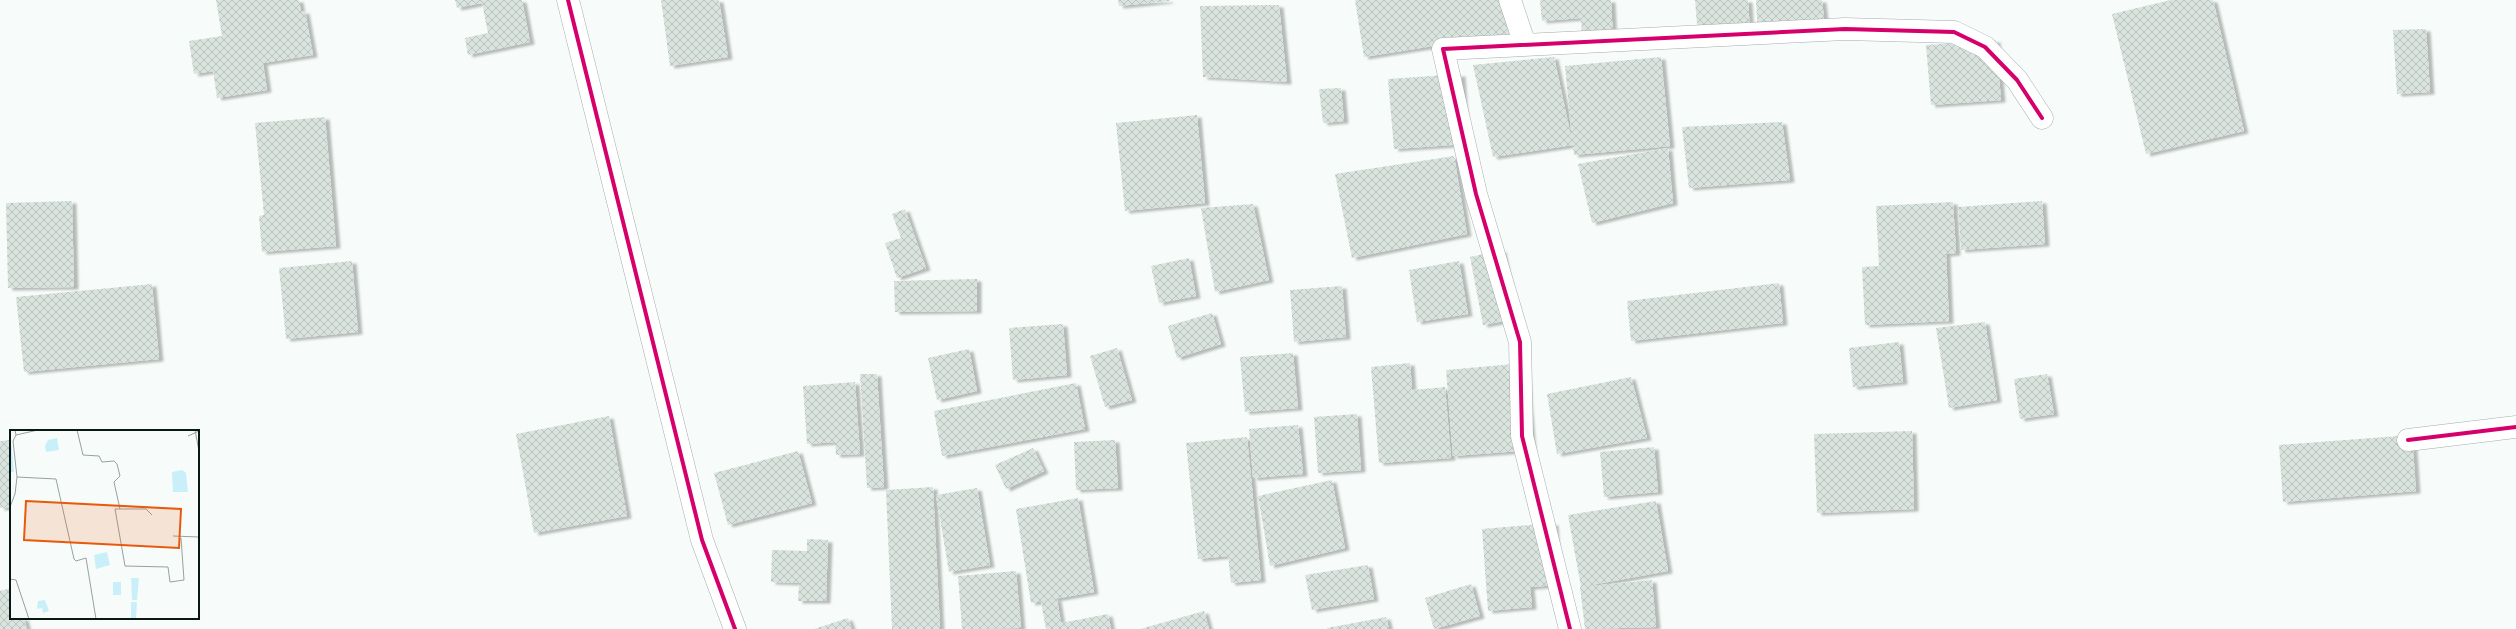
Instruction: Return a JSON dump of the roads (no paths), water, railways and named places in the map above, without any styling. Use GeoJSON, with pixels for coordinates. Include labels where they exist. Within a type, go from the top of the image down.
{"type":"FeatureCollection","features":[{"type":"Feature","properties":{"kind":"street"},"geometry":{"type":"LineString","coordinates":[[568,0],[702,540],[735,629]]}},
{"type":"Feature","properties":{"kind":"street"},"geometry":{"type":"LineString","coordinates":[[1510,0],[1525,45]]}},
{"type":"Feature","properties":{"kind":"street"},"geometry":{"type":"LineString","coordinates":[[1570,629],[1522,436],[1520,342],[1476,194],[1443,49],[1845,29],[1954,32],[1985,47],[2016,80],[2042,118]]}},
{"type":"Feature","properties":{"kind":"street"},"geometry":{"type":"LineString","coordinates":[[2408,440],[2516,427]]}}]}
